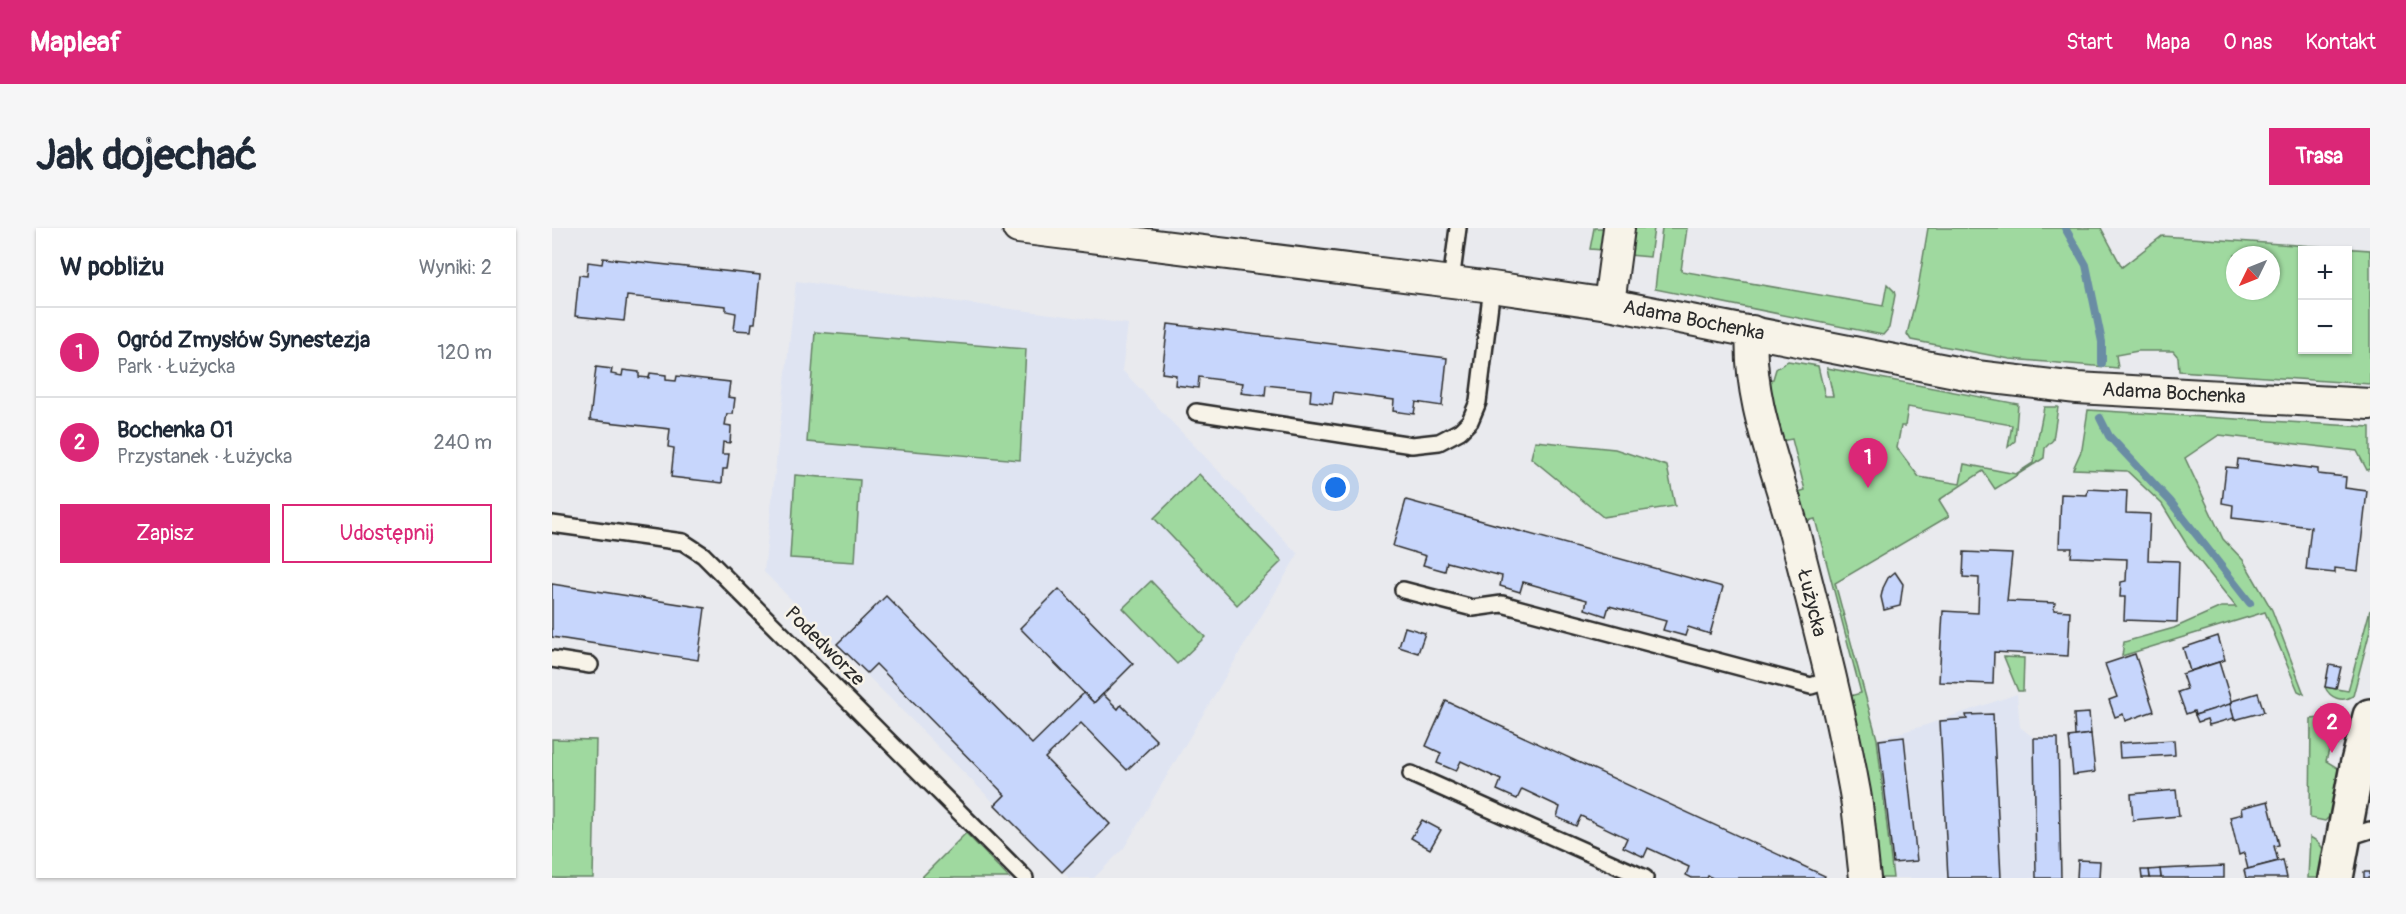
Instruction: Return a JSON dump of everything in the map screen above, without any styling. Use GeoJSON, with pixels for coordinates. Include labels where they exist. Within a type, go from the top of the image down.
{"type":"FeatureCollection","features":[{"type":"Feature","properties":{"kind":"street","name":"Adama Bochenka"},"geometry":{"type":"LineString","coordinates":[[1018,228],[1134,235],[1609,304],[1976,376],[2077,388],[2370,404]]}},
{"type":"Feature","properties":{"kind":"street"},"geometry":{"type":"LineString","coordinates":[[1609,304],[1619,228]]}},
{"type":"Feature","properties":{"kind":"street","name":"Łużycka"},"geometry":{"type":"LineString","coordinates":[[1752,331],[1751,350],[1755,389],[1796,538],[1855,790],[1865,878]]}},
{"type":"Feature","properties":{"kind":"street"},"geometry":{"type":"LineString","coordinates":[[2336,878],[2356,835],[2357,766],[2370,716]]}},
{"type":"Feature","properties":{"kind":"lane"},"geometry":{"type":"LineString","coordinates":[[1451,282],[1458,228]]}},
{"type":"Feature","properties":{"kind":"lane"},"geometry":{"type":"LineString","coordinates":[[1196,412],[1412,445],[1439,441],[1460,431],[1470,421],[1478,402],[1492,287]]}},
{"type":"Feature","properties":{"kind":"lane","name":"Podedworze"},"geometry":{"type":"LineString","coordinates":[[552,524],[683,543],[703,555],[1025,878]]}},
{"type":"Feature","properties":{"kind":"lane"},"geometry":{"type":"LineString","coordinates":[[1403,590],[1473,608],[1502,604],[1811,686],[1830,680]]}},
{"type":"Feature","properties":{"kind":"lane"},"geometry":{"type":"LineString","coordinates":[[552,659],[590,665]]}},
{"type":"Feature","properties":{"kind":"lane"},"geometry":{"type":"LineString","coordinates":[[1411,774],[1645,878]]}},
{"type":"Feature","properties":{"kind":"shaded area"},"geometry":{"type":"Polygon","coordinates":[[[796,281],[1128,324],[1122,370],[1298,554],[1124,848],[1094,878],[1069,878],[764,572],[796,281]]]}},
{"type":"Feature","properties":{"kind":"shaded area"},"geometry":{"type":"Polygon","coordinates":[[[2017,694],[2020,727],[2034,738],[2058,738],[2061,878],[1893,878],[1877,739],[2017,694]]]}},
{"type":"Feature","properties":{"kind":"green space"},"geometry":{"type":"Polygon","coordinates":[[[1594,228],[1606,228],[1603,250],[1590,249],[1594,228]]]}},
{"type":"Feature","properties":{"kind":"green space"},"geometry":{"type":"Polygon","coordinates":[[[1632,228],[1654,228],[1650,257],[1629,255],[1632,228]]]}},
{"type":"Feature","properties":{"kind":"green space"},"geometry":{"type":"Polygon","coordinates":[[[1662,228],[1687,228],[1681,271],[1883,306],[1887,284],[1895,295],[1889,328],[1883,335],[1655,289],[1662,228]]]}},
{"type":"Feature","properties":{"kind":"green space"},"geometry":{"type":"Polygon","coordinates":[[[1928,228],[2101,228],[2122,267],[2162,236],[2311,246],[2298,246],[2298,354],[2352,354],[2352,249],[2370,250],[2370,384],[2179,371],[2178,357],[2173,351],[2138,351],[2116,355],[2118,368],[2010,359],[1911,340],[1907,334],[1917,294],[1928,228]]]}},
{"type":"Feature","properties":{"kind":"green space"},"geometry":{"type":"Polygon","coordinates":[[[815,332],[1026,349],[1020,460],[807,442],[815,332]]]}},
{"type":"Feature","properties":{"kind":"green space"},"geometry":{"type":"Polygon","coordinates":[[[1788,361],[1818,366],[1825,396],[1833,396],[1827,368],[2018,404],[2015,441],[2008,447],[2012,425],[1908,407],[1905,426],[1901,426],[1897,448],[1919,477],[1960,484],[1964,464],[2016,474],[2033,463],[2044,407],[2058,407],[2053,440],[2045,448],[2044,458],[1995,489],[1983,471],[1939,500],[1949,516],[1835,583],[1877,739],[1893,878],[1878,878],[1850,696],[1861,693],[1815,519],[1803,522],[1795,493],[1805,490],[1792,439],[1781,441],[1766,380],[1773,379],[1776,369],[1788,361]]]}},
{"type":"Feature","properties":{"kind":"green space"},"geometry":{"type":"Polygon","coordinates":[[[2088,410],[2370,427],[2370,469],[2367,470],[2357,451],[2219,435],[2185,458],[2223,539],[2243,560],[2272,610],[2304,694],[2298,691],[2265,612],[2122,656],[2124,642],[2174,628],[2221,607],[2236,607],[2187,545],[2162,504],[2127,471],[2073,469],[2082,449],[2088,410]]]}},
{"type":"Feature","properties":{"kind":"green space"},"geometry":{"type":"Polygon","coordinates":[[[1535,441],[1615,449],[1667,466],[1675,506],[1603,517],[1531,458],[1535,441]]]}},
{"type":"Feature","properties":{"kind":"green space"},"geometry":{"type":"Polygon","coordinates":[[[1199,474],[1282,561],[1237,605],[1154,518],[1199,474]]]}},
{"type":"Feature","properties":{"kind":"green space"},"geometry":{"type":"Polygon","coordinates":[[[795,475],[860,480],[855,562],[790,558],[795,475]]]}},
{"type":"Feature","properties":{"kind":"green space"},"geometry":{"type":"Polygon","coordinates":[[[1151,581],[1205,637],[1177,664],[1123,608],[1151,581]]]}},
{"type":"Feature","properties":{"kind":"green space"},"geometry":{"type":"Polygon","coordinates":[[[2370,610],[2370,631],[2353,696],[2345,699],[2337,698],[2325,687],[2348,691],[2370,610]]]}},
{"type":"Feature","properties":{"kind":"green space"},"geometry":{"type":"Polygon","coordinates":[[[2004,657],[2024,658],[2023,691],[2018,691],[2004,657]]]}},
{"type":"Feature","properties":{"kind":"green space"},"geometry":{"type":"Polygon","coordinates":[[[2321,718],[2341,724],[2343,728],[2338,745],[2331,743],[2326,761],[2341,770],[2329,817],[2325,821],[2310,818],[2311,719],[2321,718]]]}},
{"type":"Feature","properties":{"kind":"green space"},"geometry":{"type":"Polygon","coordinates":[[[552,739],[596,740],[593,878],[552,878],[552,739]]]}},
{"type":"Feature","properties":{"kind":"green space"},"geometry":{"type":"Polygon","coordinates":[[[966,833],[1009,878],[921,878],[966,833]]]}},
{"type":"Feature","properties":{"kind":"green space"},"geometry":{"type":"Polygon","coordinates":[[[2310,837],[2321,845],[2323,850],[2321,878],[2308,878],[2310,837]]]}},
{"type":"Feature","properties":{"kind":"building"},"geometry":{"type":"Polygon","coordinates":[[[603,258],[760,275],[755,323],[752,323],[751,331],[734,330],[736,313],[726,311],[726,306],[627,296],[624,321],[575,316],[579,275],[587,276],[588,262],[602,264],[603,258]]]}},
{"type":"Feature","properties":{"kind":"building"},"geometry":{"type":"Polygon","coordinates":[[[1168,324],[1447,358],[1442,406],[1416,402],[1414,414],[1393,411],[1394,400],[1334,392],[1332,404],[1310,401],[1311,390],[1266,385],[1265,396],[1241,393],[1243,383],[1199,377],[1198,388],[1175,385],[1176,375],[1162,373],[1168,324]]]}},
{"type":"Feature","properties":{"kind":"building"},"geometry":{"type":"Polygon","coordinates":[[[596,367],[612,369],[611,374],[622,376],[623,370],[639,372],[639,377],[649,378],[650,373],[666,375],[666,380],[676,381],[677,376],[730,382],[728,397],[735,398],[733,414],[727,414],[725,425],[731,426],[731,429],[730,443],[723,442],[722,454],[729,454],[727,469],[723,469],[722,483],[671,477],[674,448],[668,447],[670,429],[590,420],[596,367]]]}},
{"type":"Feature","properties":{"kind":"building"},"geometry":{"type":"Polygon","coordinates":[[[2238,459],[2318,469],[2318,474],[2346,477],[2345,488],[2367,491],[2358,571],[2335,568],[2335,573],[2306,570],[2311,527],[2232,518],[2233,505],[2222,503],[2226,467],[2237,468],[2238,459]]]}},
{"type":"Feature","properties":{"kind":"building"},"geometry":{"type":"Polygon","coordinates":[[[2088,489],[2127,491],[2126,513],[2150,514],[2148,560],[2179,561],[2177,622],[2124,620],[2125,597],[2120,597],[2121,582],[2126,581],[2127,559],[2071,557],[2072,548],[2059,548],[2061,494],[2087,495],[2088,489]]]}},
{"type":"Feature","properties":{"kind":"building"},"geometry":{"type":"Polygon","coordinates":[[[1406,500],[1723,587],[1710,634],[1688,627],[1685,636],[1663,630],[1666,621],[1609,606],[1606,616],[1585,609],[1587,600],[1523,582],[1520,592],[1500,586],[1502,576],[1447,562],[1445,571],[1423,565],[1426,556],[1393,546],[1406,500]]]}},
{"type":"Feature","properties":{"kind":"building"},"geometry":{"type":"Polygon","coordinates":[[[1964,552],[2012,554],[2007,601],[2055,603],[2054,610],[2070,611],[2068,656],[1994,652],[1993,684],[1939,682],[1943,611],[1978,613],[1979,578],[1963,577],[1964,552]]]}},
{"type":"Feature","properties":{"kind":"building"},"geometry":{"type":"Polygon","coordinates":[[[1895,572],[1903,584],[1900,606],[1884,610],[1881,597],[1883,588],[1888,578],[1895,572]]]}},
{"type":"Feature","properties":{"kind":"building"},"geometry":{"type":"Polygon","coordinates":[[[552,584],[705,608],[698,660],[552,637],[552,584]]]}},
{"type":"Feature","properties":{"kind":"building"},"geometry":{"type":"Polygon","coordinates":[[[1059,589],[1133,664],[1094,703],[1020,628],[1059,589]]]}},
{"type":"Feature","properties":{"kind":"building"},"geometry":{"type":"Polygon","coordinates":[[[886,596],[1032,744],[1084,693],[1094,703],[1103,694],[1118,709],[1121,705],[1157,741],[1127,770],[1081,723],[1045,758],[1110,824],[1062,872],[995,805],[1005,795],[876,664],[867,673],[837,644],[886,596]]]}},
{"type":"Feature","properties":{"kind":"building"},"geometry":{"type":"Polygon","coordinates":[[[1405,627],[1425,633],[1418,653],[1399,647],[1405,627]]]}},
{"type":"Feature","properties":{"kind":"building"},"geometry":{"type":"Polygon","coordinates":[[[2218,636],[2225,660],[2190,671],[2183,648],[2218,636]]]}},
{"type":"Feature","properties":{"kind":"building"},"geometry":{"type":"Polygon","coordinates":[[[2135,654],[2154,711],[2125,721],[2123,714],[2115,717],[2109,700],[2117,697],[2105,664],[2135,654]]]}},
{"type":"Feature","properties":{"kind":"building"},"geometry":{"type":"Polygon","coordinates":[[[2219,662],[2232,704],[2195,715],[2194,711],[2186,714],[2178,692],[2187,689],[2182,674],[2219,662]]]}},
{"type":"Feature","properties":{"kind":"building"},"geometry":{"type":"Polygon","coordinates":[[[2329,665],[2341,667],[2336,689],[2325,687],[2329,665]]]}},
{"type":"Feature","properties":{"kind":"building"},"geometry":{"type":"Polygon","coordinates":[[[2258,693],[2264,712],[2234,720],[2230,704],[2232,701],[2258,693]]]}},
{"type":"Feature","properties":{"kind":"building"},"geometry":{"type":"Polygon","coordinates":[[[1446,701],[1825,876],[1824,878],[1713,878],[1708,876],[1707,878],[1692,878],[1686,875],[1689,867],[1648,848],[1644,857],[1623,847],[1627,838],[1581,816],[1576,826],[1557,817],[1560,807],[1522,789],[1517,799],[1497,790],[1501,780],[1461,761],[1456,771],[1437,763],[1441,753],[1426,746],[1446,701]]]}},
{"type":"Feature","properties":{"kind":"building"},"geometry":{"type":"Polygon","coordinates":[[[2230,704],[2234,718],[2209,725],[2207,719],[2198,722],[2195,715],[2230,704]]]}},
{"type":"Feature","properties":{"kind":"building"},"geometry":{"type":"Polygon","coordinates":[[[2089,713],[2091,734],[2075,736],[2074,714],[2089,713]]]}},
{"type":"Feature","properties":{"kind":"building"},"geometry":{"type":"Polygon","coordinates":[[[1993,714],[2001,878],[1948,878],[1940,721],[1967,719],[1966,715],[1993,714]]]}},
{"type":"Feature","properties":{"kind":"building"},"geometry":{"type":"Polygon","coordinates":[[[2091,734],[2095,772],[2073,775],[2069,737],[2091,734]]]}},
{"type":"Feature","properties":{"kind":"building"},"geometry":{"type":"Polygon","coordinates":[[[1904,737],[1917,861],[1893,863],[1879,740],[1904,737]]]}},
{"type":"Feature","properties":{"kind":"building"},"geometry":{"type":"Polygon","coordinates":[[[2034,738],[2058,738],[2061,878],[2036,878],[2034,738]]]}},
{"type":"Feature","properties":{"kind":"building"},"geometry":{"type":"Polygon","coordinates":[[[2174,740],[2175,755],[2120,758],[2119,743],[2174,740]]]}},
{"type":"Feature","properties":{"kind":"building"},"geometry":{"type":"Polygon","coordinates":[[[2176,790],[2179,816],[2133,820],[2131,794],[2176,790]]]}},
{"type":"Feature","properties":{"kind":"building"},"geometry":{"type":"Polygon","coordinates":[[[2268,801],[2279,845],[2274,846],[2278,861],[2248,869],[2244,853],[2239,855],[2230,817],[2242,814],[2241,808],[2268,801]]]}},
{"type":"Feature","properties":{"kind":"building"},"geometry":{"type":"Polygon","coordinates":[[[1422,820],[1441,830],[1430,849],[1411,838],[1422,820]]]}},
{"type":"Feature","properties":{"kind":"building"},"geometry":{"type":"Polygon","coordinates":[[[2078,860],[2100,861],[2099,878],[2077,878],[2078,860]]]}},
{"type":"Feature","properties":{"kind":"building"},"geometry":{"type":"Polygon","coordinates":[[[2283,860],[2287,878],[2246,878],[2244,870],[2283,860]]]}},
{"type":"Feature","properties":{"kind":"building"},"geometry":{"type":"Polygon","coordinates":[[[2224,866],[2224,878],[2161,878],[2160,869],[2224,866]]]}},
{"type":"Feature","properties":{"kind":"building"},"geometry":{"type":"Polygon","coordinates":[[[2160,869],[2161,878],[2150,878],[2149,870],[2160,869]]]}},
{"type":"Feature","properties":{"kind":"building"},"geometry":{"type":"Polygon","coordinates":[[[2141,870],[2149,870],[2150,878],[2142,878],[2141,870]]]}},
{"type":"Feature","properties":{"kind":"building"},"geometry":{"type":"Polygon","coordinates":[[[2364,872],[2370,872],[2370,878],[2364,878],[2364,872]]]}},
{"type":"Feature","properties":{"kind":"waterway"},"geometry":{"type":"LineString","coordinates":[[2065,228],[2086,265],[2102,342],[2102,363]]}},
{"type":"Feature","properties":{"kind":"waterway"},"geometry":{"type":"LineString","coordinates":[[2100,418],[2109,436],[2170,501],[2250,603]]}},
{"type":"Feature","properties":{"kind":"place","name":"Ogród Zmysłów Synestezja"},"geometry":{"type":"Point","coordinates":[1868,488]}},
{"type":"Feature","properties":{"kind":"place","name":"Bochenka 01"},"geometry":{"type":"Point","coordinates":[2332,753]}}]}
